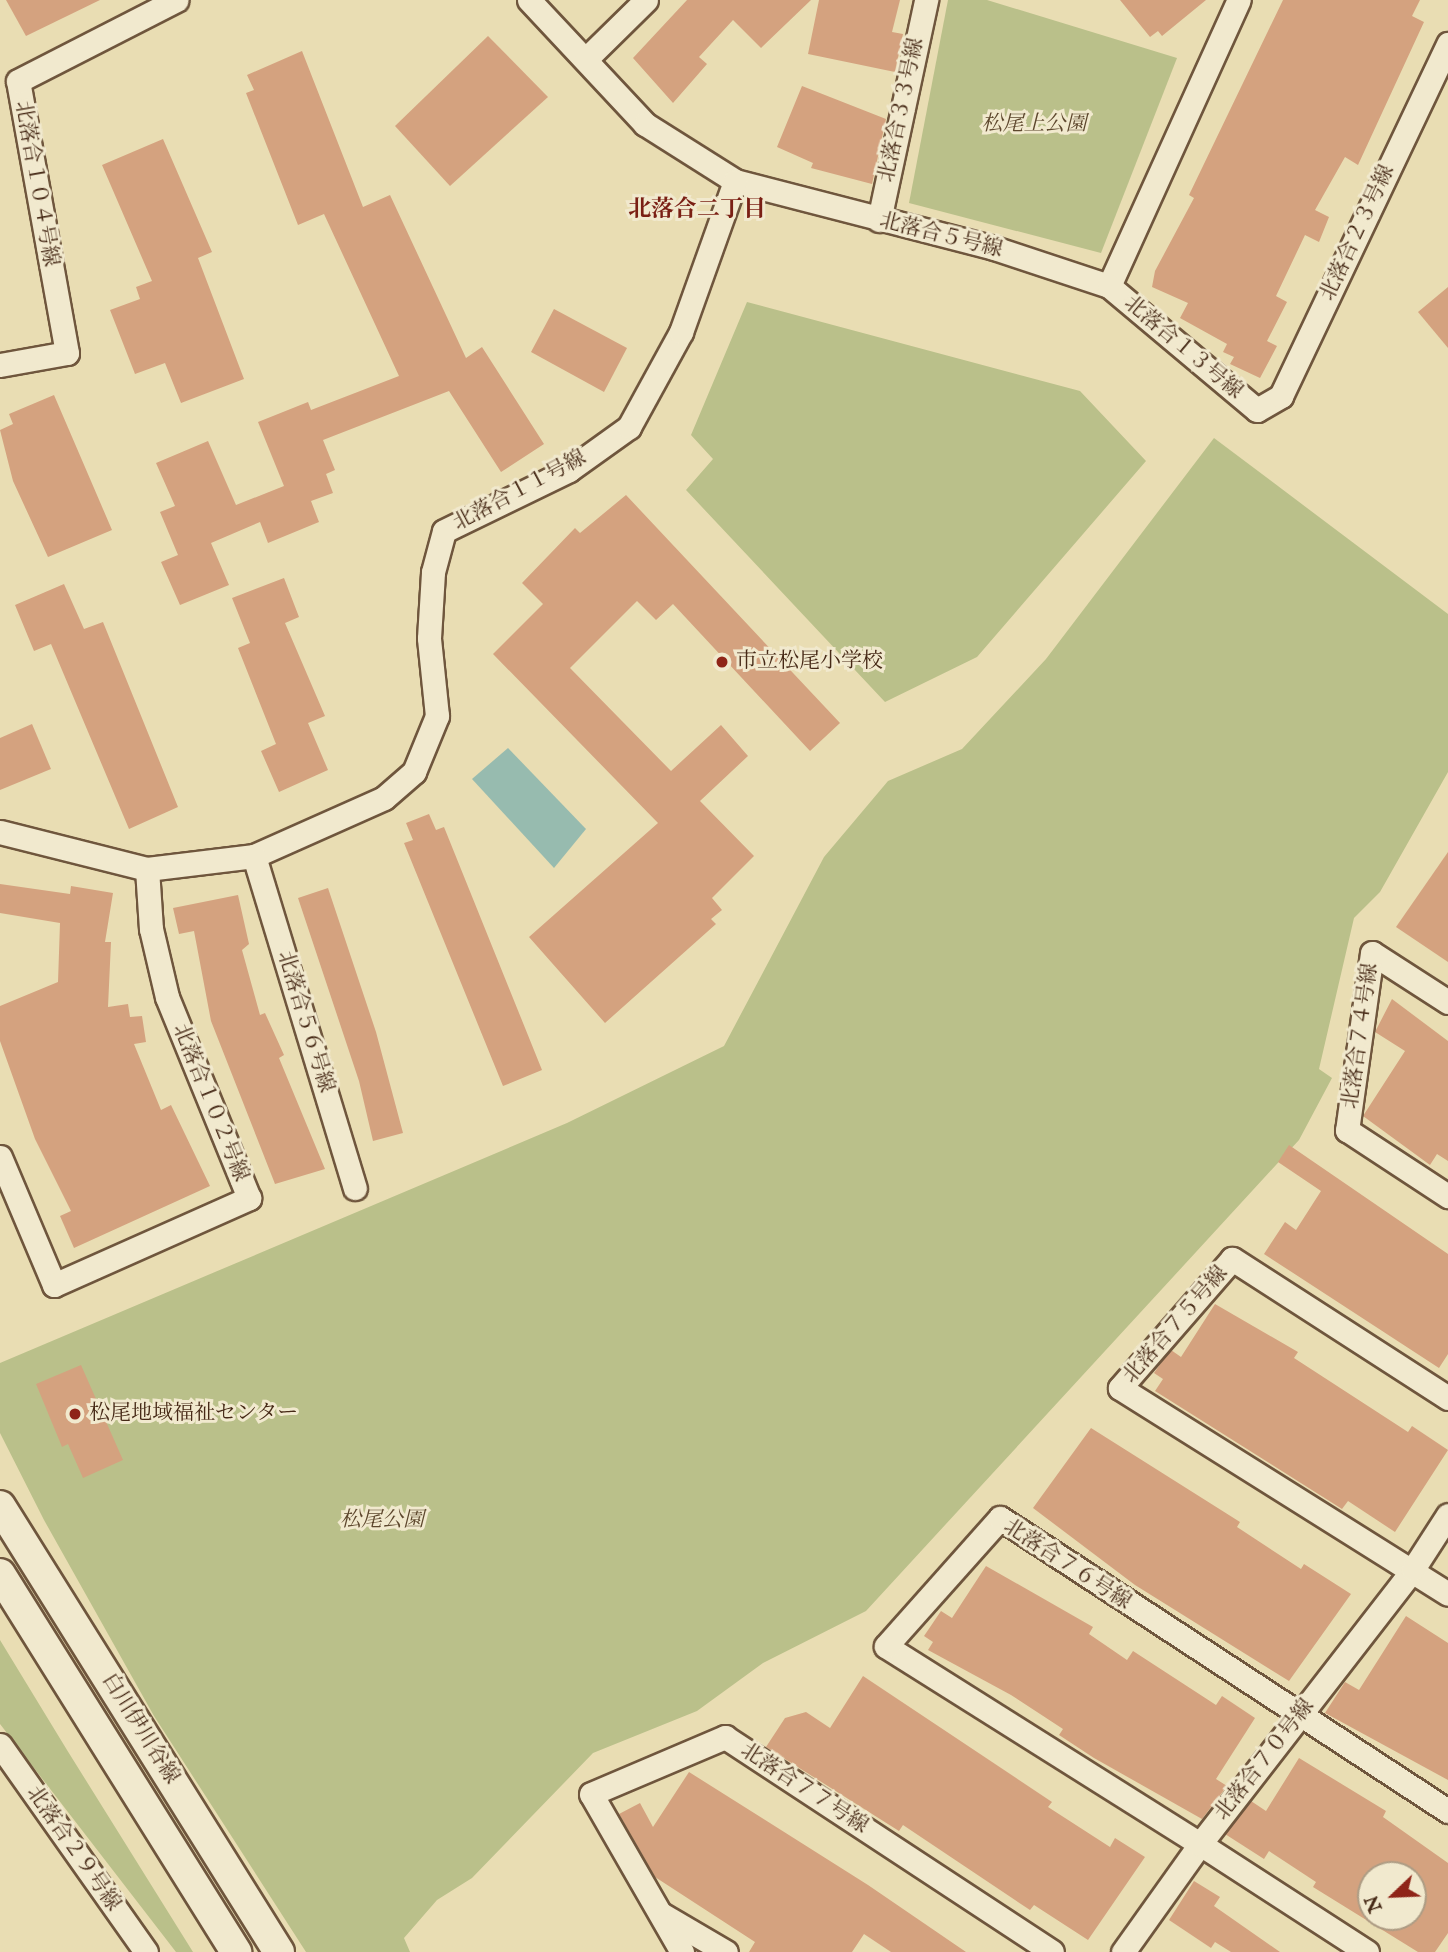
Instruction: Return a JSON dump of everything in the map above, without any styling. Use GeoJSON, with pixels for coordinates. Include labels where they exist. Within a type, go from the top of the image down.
{"type":"FeatureCollection","features":[{"type":"Feature","properties":{"kind":"street","name":"北落合１０４号線"},"geometry":{"type":"LineString","coordinates":[[0,365],[67,353],[18,82],[176,0]]}},
{"type":"Feature","properties":{"kind":"street","name":"北落合５号線"},"geometry":{"type":"LineString","coordinates":[[529,0],[645,124],[735,181],[994,248],[1109,286]]}},
{"type":"Feature","properties":{"kind":"street"},"geometry":{"type":"LineString","coordinates":[[586,59],[646,0]]}},
{"type":"Feature","properties":{"kind":"street","name":"北落合３３号線"},"geometry":{"type":"LineString","coordinates":[[878,220],[926,0]]}},
{"type":"Feature","properties":{"kind":"street"},"geometry":{"type":"LineString","coordinates":[[1109,286],[1233,3]]}},
{"type":"Feature","properties":{"kind":"street","name":"北落合２３号線"},"geometry":{"type":"LineString","coordinates":[[1257,410],[1280,396],[1448,44]]}},
{"type":"Feature","properties":{"kind":"street","name":"北落合１１号線"},"geometry":{"type":"LineString","coordinates":[[0,832],[147,869],[254,856],[384,798],[414,772],[437,716],[429,638],[433,572],[444,531],[569,470],[629,427],[681,332],[735,181]]}},
{"type":"Feature","properties":{"kind":"street","name":"北落合１３号線"},"geometry":{"type":"LineString","coordinates":[[1109,286],[1257,410]]}},
{"type":"Feature","properties":{"kind":"street","name":"北落合５６号線"},"geometry":{"type":"LineString","coordinates":[[254,856],[355,1188]]}},
{"type":"Feature","properties":{"kind":"street","name":"北落合１０２号線"},"geometry":{"type":"LineString","coordinates":[[0,1157],[54,1285],[249,1198],[167,997],[150,929],[147,869]]}},
{"type":"Feature","properties":{"kind":"street","name":"北落合７４号線"},"geometry":{"type":"LineString","coordinates":[[1448,1002],[1372,953],[1348,1130],[1448,1196]]}},
{"type":"Feature","properties":{"kind":"street","name":"北落合７５号線"},"geometry":{"type":"LineString","coordinates":[[1448,1398],[1232,1259],[1121,1388],[1413,1569],[1448,1594]]}},
{"type":"Feature","properties":{"kind":"street","name":"白川伊川谷線"},"geometry":{"type":"LineString","coordinates":[[0,1506],[279,1952]]}},
{"type":"Feature","properties":{"kind":"street","name":"北落合７０号線"},"geometry":{"type":"LineString","coordinates":[[1123,1952],[1200,1844],[1413,1569],[1448,1515]]}},
{"type":"Feature","properties":{"kind":"street","name":"北落合７６号線"},"geometry":{"type":"LineString","coordinates":[[1200,1844],[886,1646],[1000,1518],[1298,1717],[1448,1811]]}},
{"type":"Feature","properties":{"kind":"street","name":"白川伊川谷線"},"geometry":{"type":"LineString","coordinates":[[0,1574],[236,1952]]}},
{"type":"Feature","properties":{"kind":"street","name":"北落合７７号線"},"geometry":{"type":"LineString","coordinates":[[682,1952],[591,1794],[725,1737],[1052,1952]]}},
{"type":"Feature","properties":{"kind":"street","name":"北落合２９号線"},"geometry":{"type":"LineString","coordinates":[[0,1745],[8,1773],[146,1952]]}},
{"type":"Feature","properties":{"kind":"street"},"geometry":{"type":"LineString","coordinates":[[1200,1844],[1367,1952]]}},
{"type":"Feature","properties":{"kind":"street"},"geometry":{"type":"LineString","coordinates":[[659,1912],[726,1952]]}},
{"type":"Feature","properties":{"kind":"green space","name":"松尾上公園"},"geometry":{"type":"Polygon","coordinates":[[[948,0],[987,0],[1177,58],[1101,253],[909,203],[948,0]]]}},
{"type":"Feature","properties":{"kind":"green space"},"geometry":{"type":"Polygon","coordinates":[[[747,302],[1080,391],[1146,461],[977,657],[885,702],[686,490],[713,459],[691,435],[747,302]]]}},
{"type":"Feature","properties":{"kind":"green space","name":"松尾公園"},"geometry":{"type":"Polygon","coordinates":[[[1214,438],[1448,614],[1448,772],[1380,892],[1354,918],[1319,1069],[1332,1078],[1299,1140],[866,1611],[763,1663],[697,1711],[593,1753],[472,1878],[437,1900],[404,1938],[410,1952],[306,1952],[154,1716],[44,1520],[0,1433],[0,1363],[567,1123],[724,1046],[824,857],[888,781],[962,749],[1046,659],[1214,438]]]}},
{"type":"Feature","properties":{"kind":"green space"},"geometry":{"type":"Polygon","coordinates":[[[0,1640],[193,1952],[176,1952],[0,1724],[0,1640]]]}},
{"type":"Feature","properties":{"kind":"water"},"geometry":{"type":"Polygon","coordinates":[[[508,748],[586,829],[554,868],[472,779],[508,748]]]}},
{"type":"Feature","properties":{"kind":"building"},"geometry":{"type":"Polygon","coordinates":[[[6,0],[100,0],[26,36],[6,0]]]}},
{"type":"Feature","properties":{"kind":"building"},"geometry":{"type":"Polygon","coordinates":[[[687,0],[811,0],[761,48],[733,20],[699,57],[707,64],[673,103],[633,58],[687,0]]]}},
{"type":"Feature","properties":{"kind":"building"},"geometry":{"type":"Polygon","coordinates":[[[819,0],[900,0],[892,32],[903,34],[895,72],[808,54],[819,0]]]}},
{"type":"Feature","properties":{"kind":"building"},"geometry":{"type":"Polygon","coordinates":[[[1120,0],[1206,0],[1162,36],[1158,31],[1150,37],[1120,0]]]}},
{"type":"Feature","properties":{"kind":"building"},"geometry":{"type":"Polygon","coordinates":[[[1283,0],[1420,0],[1412,16],[1424,22],[1358,165],[1345,157],[1315,210],[1329,217],[1319,242],[1305,235],[1276,296],[1287,302],[1267,341],[1277,346],[1260,378],[1230,364],[1234,357],[1223,352],[1227,344],[1180,318],[1188,303],[1152,287],[1155,271],[1194,198],[1189,195],[1283,0]]]}},
{"type":"Feature","properties":{"kind":"building"},"geometry":{"type":"Polygon","coordinates":[[[488,36],[548,97],[450,186],[395,126],[488,36]]]}},
{"type":"Feature","properties":{"kind":"building"},"geometry":{"type":"Polygon","coordinates":[[[302,51],[363,207],[390,195],[466,358],[482,347],[544,444],[501,472],[449,391],[323,440],[335,470],[326,474],[333,493],[311,501],[319,522],[268,543],[260,522],[211,543],[229,585],[180,605],[161,562],[178,555],[160,512],[175,506],[156,463],[208,441],[236,505],[284,486],[258,422],[308,402],[311,410],[399,376],[324,214],[298,225],[246,93],[254,90],[247,75],[302,51]]]}},
{"type":"Feature","properties":{"kind":"building"},"geometry":{"type":"Polygon","coordinates":[[[802,86],[886,119],[872,184],[811,168],[813,163],[777,147],[802,86]]]}},
{"type":"Feature","properties":{"kind":"building"},"geometry":{"type":"Polygon","coordinates":[[[163,139],[212,252],[198,258],[244,379],[181,403],[165,363],[135,374],[110,310],[140,299],[136,287],[152,281],[102,165],[163,139]]]}},
{"type":"Feature","properties":{"kind":"building"},"geometry":{"type":"Polygon","coordinates":[[[1448,287],[1448,348],[1418,312],[1448,287]]]}},
{"type":"Feature","properties":{"kind":"building"},"geometry":{"type":"Polygon","coordinates":[[[554,309],[627,348],[604,392],[531,352],[554,309]]]}},
{"type":"Feature","properties":{"kind":"building"},"geometry":{"type":"Polygon","coordinates":[[[54,395],[112,530],[48,557],[13,481],[0,430],[13,424],[9,414],[54,395]]]}},
{"type":"Feature","properties":{"kind":"building"},"geometry":{"type":"Polygon","coordinates":[[[626,495],[840,723],[810,751],[673,604],[656,620],[637,601],[570,668],[671,771],[721,725],[748,756],[700,801],[754,856],[712,898],[722,910],[711,919],[716,924],[605,1023],[529,937],[658,823],[493,654],[543,604],[522,583],[575,528],[580,533],[626,495]]]}},
{"type":"Feature","properties":{"kind":"building"},"geometry":{"type":"Polygon","coordinates":[[[284,578],[299,617],[285,623],[325,716],[308,723],[328,770],[279,792],[261,751],[276,744],[238,648],[250,643],[232,598],[284,578]]]}},
{"type":"Feature","properties":{"kind":"building"},"geometry":{"type":"Polygon","coordinates":[[[64,584],[84,629],[103,622],[178,807],[129,829],[51,644],[34,651],[15,605],[64,584]]]}},
{"type":"Feature","properties":{"kind":"building"},"geometry":{"type":"Polygon","coordinates":[[[32,724],[51,769],[0,790],[0,738],[32,724]]]}},
{"type":"Feature","properties":{"kind":"building"},"geometry":{"type":"Polygon","coordinates":[[[429,814],[436,830],[444,827],[542,1070],[503,1086],[404,843],[413,840],[406,823],[429,814]]]}},
{"type":"Feature","properties":{"kind":"building"},"geometry":{"type":"Polygon","coordinates":[[[1448,852],[1448,962],[1396,927],[1448,852]]]}},
{"type":"Feature","properties":{"kind":"building"},"geometry":{"type":"Polygon","coordinates":[[[0,884],[70,894],[71,886],[113,893],[105,942],[111,942],[108,1007],[128,1004],[130,1017],[142,1016],[146,1042],[134,1044],[161,1110],[171,1105],[210,1186],[74,1248],[60,1216],[71,1211],[35,1139],[0,1041],[0,1006],[58,982],[60,923],[0,913],[0,884]]]}},
{"type":"Feature","properties":{"kind":"building"},"geometry":{"type":"Polygon","coordinates":[[[328,888],[376,1032],[403,1133],[373,1141],[359,1081],[298,898],[328,888]]]}},
{"type":"Feature","properties":{"kind":"building"},"geometry":{"type":"Polygon","coordinates":[[[238,895],[249,944],[242,950],[260,1015],[265,1013],[284,1055],[279,1058],[325,1169],[275,1184],[211,1021],[194,931],[179,934],[173,908],[238,895]]]}},
{"type":"Feature","properties":{"kind":"building"},"geometry":{"type":"Polygon","coordinates":[[[1392,999],[1448,1041],[1448,1161],[1437,1154],[1430,1165],[1363,1116],[1405,1051],[1375,1032],[1392,999]]]}},
{"type":"Feature","properties":{"kind":"building"},"geometry":{"type":"Polygon","coordinates":[[[1289,1145],[1448,1254],[1448,1354],[1439,1368],[1264,1254],[1285,1222],[1296,1230],[1321,1191],[1278,1162],[1289,1145]]]}},
{"type":"Feature","properties":{"kind":"building"},"geometry":{"type":"Polygon","coordinates":[[[1215,1304],[1298,1352],[1294,1358],[1408,1432],[1412,1426],[1448,1450],[1395,1532],[1348,1501],[1342,1509],[1155,1391],[1163,1379],[1154,1373],[1171,1350],[1181,1357],[1215,1304]]]}},
{"type":"Feature","properties":{"kind":"building","name":"松尾地域福祉センター"},"geometry":{"type":"Polygon","coordinates":[[[81,1365],[123,1460],[83,1478],[68,1444],[62,1447],[36,1384],[81,1365]]]}},
{"type":"Feature","properties":{"kind":"building"},"geometry":{"type":"Polygon","coordinates":[[[1091,1428],[1240,1522],[1237,1527],[1301,1569],[1304,1564],[1351,1594],[1289,1681],[1135,1585],[1033,1508],[1091,1428]]]}},
{"type":"Feature","properties":{"kind":"building"},"geometry":{"type":"Polygon","coordinates":[[[986,1566],[1093,1627],[1089,1634],[1127,1660],[1133,1651],[1216,1705],[1222,1696],[1255,1718],[1216,1779],[1227,1786],[1202,1819],[1094,1758],[1059,1735],[1063,1729],[1011,1695],[928,1650],[933,1642],[924,1636],[941,1611],[952,1618],[986,1566]]]}},
{"type":"Feature","properties":{"kind":"building"},"geometry":{"type":"Polygon","coordinates":[[[1406,1616],[1448,1643],[1448,1780],[1325,1713],[1345,1682],[1359,1690],[1406,1616]]]}},
{"type":"Feature","properties":{"kind":"building"},"geometry":{"type":"Polygon","coordinates":[[[863,1676],[1052,1802],[1048,1807],[1110,1847],[1115,1838],[1145,1857],[1088,1940],[1034,1905],[1030,1910],[903,1825],[899,1831],[766,1747],[785,1718],[806,1712],[830,1728],[863,1676]]]}},
{"type":"Feature","properties":{"kind":"building"},"geometry":{"type":"Polygon","coordinates":[[[1299,1758],[1386,1811],[1383,1817],[1448,1863],[1448,1933],[1435,1952],[1418,1952],[1384,1931],[1427,1931],[1427,1861],[1357,1861],[1357,1914],[1313,1887],[1316,1882],[1269,1851],[1264,1859],[1225,1834],[1251,1801],[1266,1811],[1299,1758]]]}},
{"type":"Feature","properties":{"kind":"building"},"geometry":{"type":"Polygon","coordinates":[[[689,1772],[868,1885],[966,1952],[891,1952],[864,1934],[852,1952],[749,1952],[755,1942],[655,1877],[619,1814],[640,1803],[653,1827],[689,1772]]]}},
{"type":"Feature","properties":{"kind":"building"},"geometry":{"type":"Polygon","coordinates":[[[1194,1881],[1220,1897],[1214,1906],[1280,1952],[1231,1952],[1215,1942],[1211,1948],[1169,1920],[1194,1881]]]}},
{"type":"Feature","properties":{"kind":"place","name":"市立松尾小学校"},"geometry":{"type":"Point","coordinates":[722,662]}},
{"type":"Feature","properties":{"kind":"place","name":"松尾地域福祉センター"},"geometry":{"type":"Point","coordinates":[75,1414]}},
{"type":"Feature","properties":{"kind":"district","name":"北落合二丁目"},"geometry":{"type":"Point","coordinates":[697,210]}}]}
